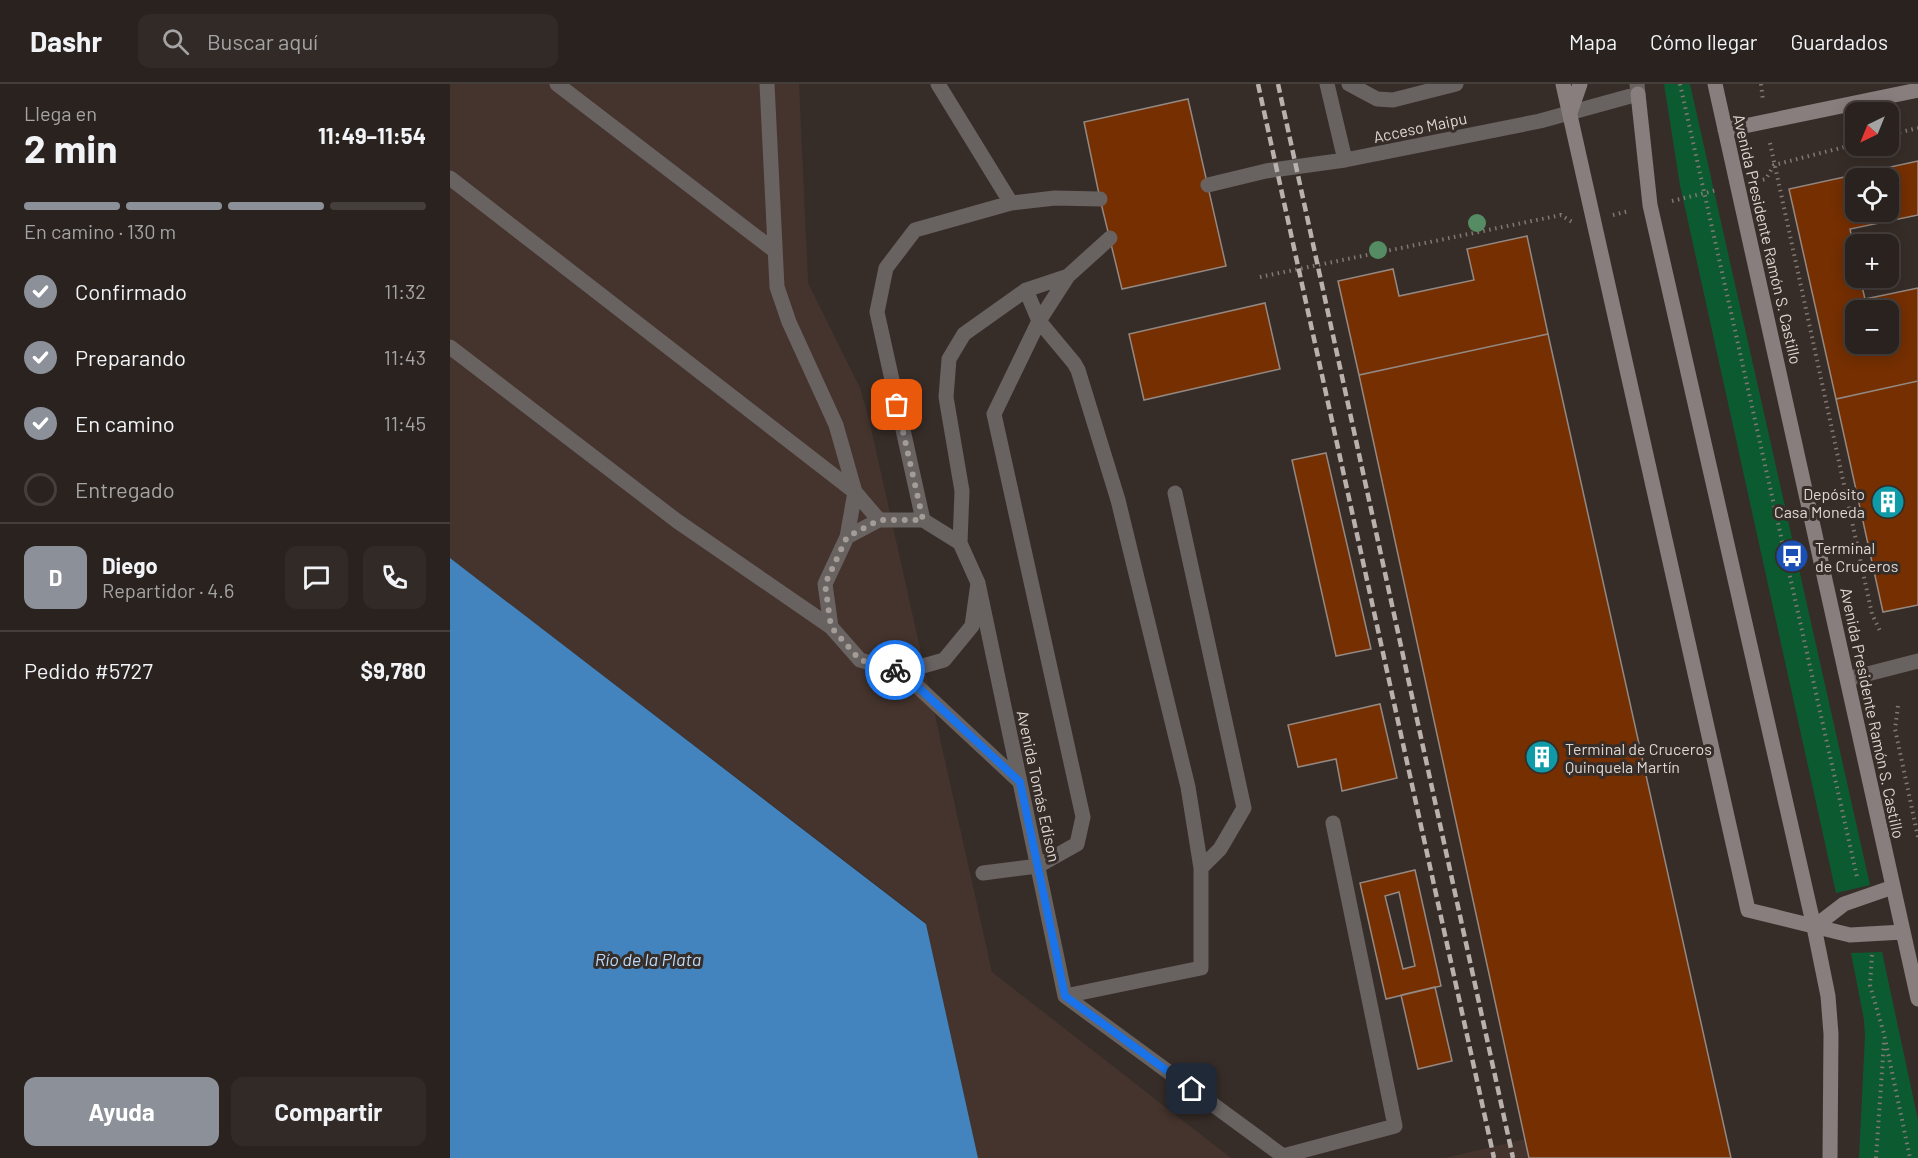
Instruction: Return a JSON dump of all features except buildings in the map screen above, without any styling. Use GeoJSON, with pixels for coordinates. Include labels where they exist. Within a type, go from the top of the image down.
{"type":"FeatureCollection","features":[{"type":"Feature","properties":{"kind":"main road"},"geometry":{"type":"LineString","coordinates":[[1563,84],[1748,910],[1850,935],[1903,932]]}},
{"type":"Feature","properties":{"kind":"main road"},"geometry":{"type":"LineString","coordinates":[[1570,113],[1580,84]]}},
{"type":"Feature","properties":{"kind":"main road","name":"Avenida Presidente Ramón S. Castillo"},"geometry":{"type":"LineString","coordinates":[[1716,84],[1918,999]]}},
{"type":"Feature","properties":{"kind":"main road"},"geometry":{"type":"LineString","coordinates":[[1638,89],[1650,205],[1828,996],[1831,1034],[1830,1158]]}},
{"type":"Feature","properties":{"kind":"main road"},"geometry":{"type":"LineString","coordinates":[[1725,130],[1918,90]]}},
{"type":"Feature","properties":{"kind":"main road"},"geometry":{"type":"LineString","coordinates":[[1814,927],[1844,904],[1893,887]]}},
{"type":"Feature","properties":{"kind":"street"},"geometry":{"type":"LineString","coordinates":[[557,84],[775,251]]}},
{"type":"Feature","properties":{"kind":"street"},"geometry":{"type":"LineString","coordinates":[[767,84],[777,287],[789,322],[836,425],[855,492],[847,537],[825,584],[831,627]]}},
{"type":"Feature","properties":{"kind":"street"},"geometry":{"type":"LineString","coordinates":[[938,84],[1011,203]]}},
{"type":"Feature","properties":{"kind":"street"},"geometry":{"type":"LineString","coordinates":[[1327,84],[1345,160]]}},
{"type":"Feature","properties":{"kind":"street"},"geometry":{"type":"LineString","coordinates":[[1349,84],[1377,99],[1393,100],[1456,84]]}},
{"type":"Feature","properties":{"kind":"street","name":"Acceso Maipu"},"geometry":{"type":"LineString","coordinates":[[1208,185],[1266,171],[1345,160],[1540,120],[1570,113],[1638,89]]}},
{"type":"Feature","properties":{"kind":"street"},"geometry":{"type":"LineString","coordinates":[[450,178],[855,492],[879,520]]}},
{"type":"Feature","properties":{"kind":"street"},"geometry":{"type":"LineString","coordinates":[[923,520],[877,312],[886,268],[915,230],[1011,203],[1055,198],[1100,199]]}},
{"type":"Feature","properties":{"kind":"street"},"geometry":{"type":"LineString","coordinates":[[982,873],[1038,866],[1077,844],[1083,817],[994,414],[1039,321],[1068,276],[1110,238]]}},
{"type":"Feature","properties":{"kind":"street"},"geometry":{"type":"LineString","coordinates":[[902,672],[944,660],[972,626],[978,583],[960,543],[962,491],[946,398],[949,359],[964,333],[1026,290],[1068,276]]}},
{"type":"Feature","properties":{"kind":"street"},"geometry":{"type":"LineString","coordinates":[[1026,290],[1039,321],[1074,363],[1118,500],[1188,787],[1201,868],[1201,968],[1065,996]]}},
{"type":"Feature","properties":{"kind":"street"},"geometry":{"type":"LineString","coordinates":[[450,347],[677,521],[831,627],[860,660],[902,672],[1020,782]]}},
{"type":"Feature","properties":{"kind":"street"},"geometry":{"type":"LineString","coordinates":[[1175,494],[1244,808],[1220,849],[1201,868]]}},
{"type":"Feature","properties":{"kind":"street"},"geometry":{"type":"LineString","coordinates":[[847,537],[879,520],[923,520],[960,543]]}},
{"type":"Feature","properties":{"kind":"street","name":"Avenida Tomás Edison"},"geometry":{"type":"LineString","coordinates":[[978,583],[1065,996]]}},
{"type":"Feature","properties":{"kind":"street"},"geometry":{"type":"LineString","coordinates":[[1848,679],[1918,661]]}},
{"type":"Feature","properties":{"kind":"street"},"geometry":{"type":"LineString","coordinates":[[1065,996],[1283,1156],[1395,1126],[1333,823]]}},
{"type":"Feature","properties":{"kind":"path"},"geometry":{"type":"LineString","coordinates":[[1680,84],[1861,897]]}},
{"type":"Feature","properties":{"kind":"path"},"geometry":{"type":"LineString","coordinates":[[1761,84],[1774,165],[1872,614],[1881,633]]}},
{"type":"Feature","properties":{"kind":"path"},"geometry":{"type":"LineString","coordinates":[[1899,132],[1918,128]]}},
{"type":"Feature","properties":{"kind":"path"},"geometry":{"type":"LineString","coordinates":[[1260,277],[1561,214],[1576,224],[1766,179],[1774,165],[1845,147]]}},
{"type":"Feature","properties":{"kind":"path"},"geometry":{"type":"LineString","coordinates":[[1898,706],[1895,729],[1918,837]]}},
{"type":"Feature","properties":{"kind":"path"},"geometry":{"type":"LineString","coordinates":[[1869,934],[1872,954],[1870,985],[1884,1034],[1910,1158]]}},
{"type":"Feature","properties":{"kind":"path"},"geometry":{"type":"LineString","coordinates":[[1876,1158],[1884,1034]]}},
{"type":"Feature","properties":{"kind":"shaded area"},"geometry":{"type":"Polygon","coordinates":[[[450,84],[799,84],[808,283],[860,388],[869,419],[992,972],[1231,1158],[978,1158],[926,923],[450,558],[450,84]]]}},
{"type":"Feature","properties":{"kind":"shaded area"},"geometry":{"type":"Polygon","coordinates":[[[1525,1139],[1529,1158],[1445,1158],[1525,1139]]]}},
{"type":"Feature","properties":{"kind":"green space"},"geometry":{"type":"Polygon","coordinates":[[[1664,84],[1690,84],[1870,885],[1836,893],[1680,185],[1664,84]]]}},
{"type":"Feature","properties":{"kind":"green space"},"geometry":{"type":"Polygon","coordinates":[[[1882,952],[1918,1120],[1918,1158],[1859,1158],[1865,1036],[1851,953],[1882,952]]]}},
{"type":"Feature","properties":{"kind":"water","name":"Río de la Plata"},"geometry":{"type":"Polygon","coordinates":[[[450,558],[926,924],[978,1158],[450,1158],[450,558]]]}},
{"type":"Feature","properties":{"kind":"railway"},"geometry":{"type":"LineString","coordinates":[[1258,84],[1494,1158]]}},
{"type":"Feature","properties":{"kind":"railway"},"geometry":{"type":"LineString","coordinates":[[1278,84],[1513,1158]]}},
{"type":"Feature","properties":{"kind":"way so far"},"geometry":{"type":"LineString","coordinates":[[895,670],[860,660],[831,627],[825,584],[847,537],[879,520],[923,520],[897,405]]}},
{"type":"Feature","properties":{"kind":"place","name":"Depósito Casa Moneda"},"geometry":{"type":"Point","coordinates":[1888,502]}},
{"type":"Feature","properties":{"kind":"place","name":"Terminal de Cruceros"},"geometry":{"type":"Point","coordinates":[1792,556]}},
{"type":"Feature","properties":{"kind":"place","name":"Terminal de Cruceros Quinquela Martín"},"geometry":{"type":"Point","coordinates":[1542,757]}},
{"type":"Feature","properties":{"kind":"route"},"geometry":{"type":"LineString","coordinates":[[895,670],[902,672],[1020,782],[1065,996],[1192,1089]]}}]}
